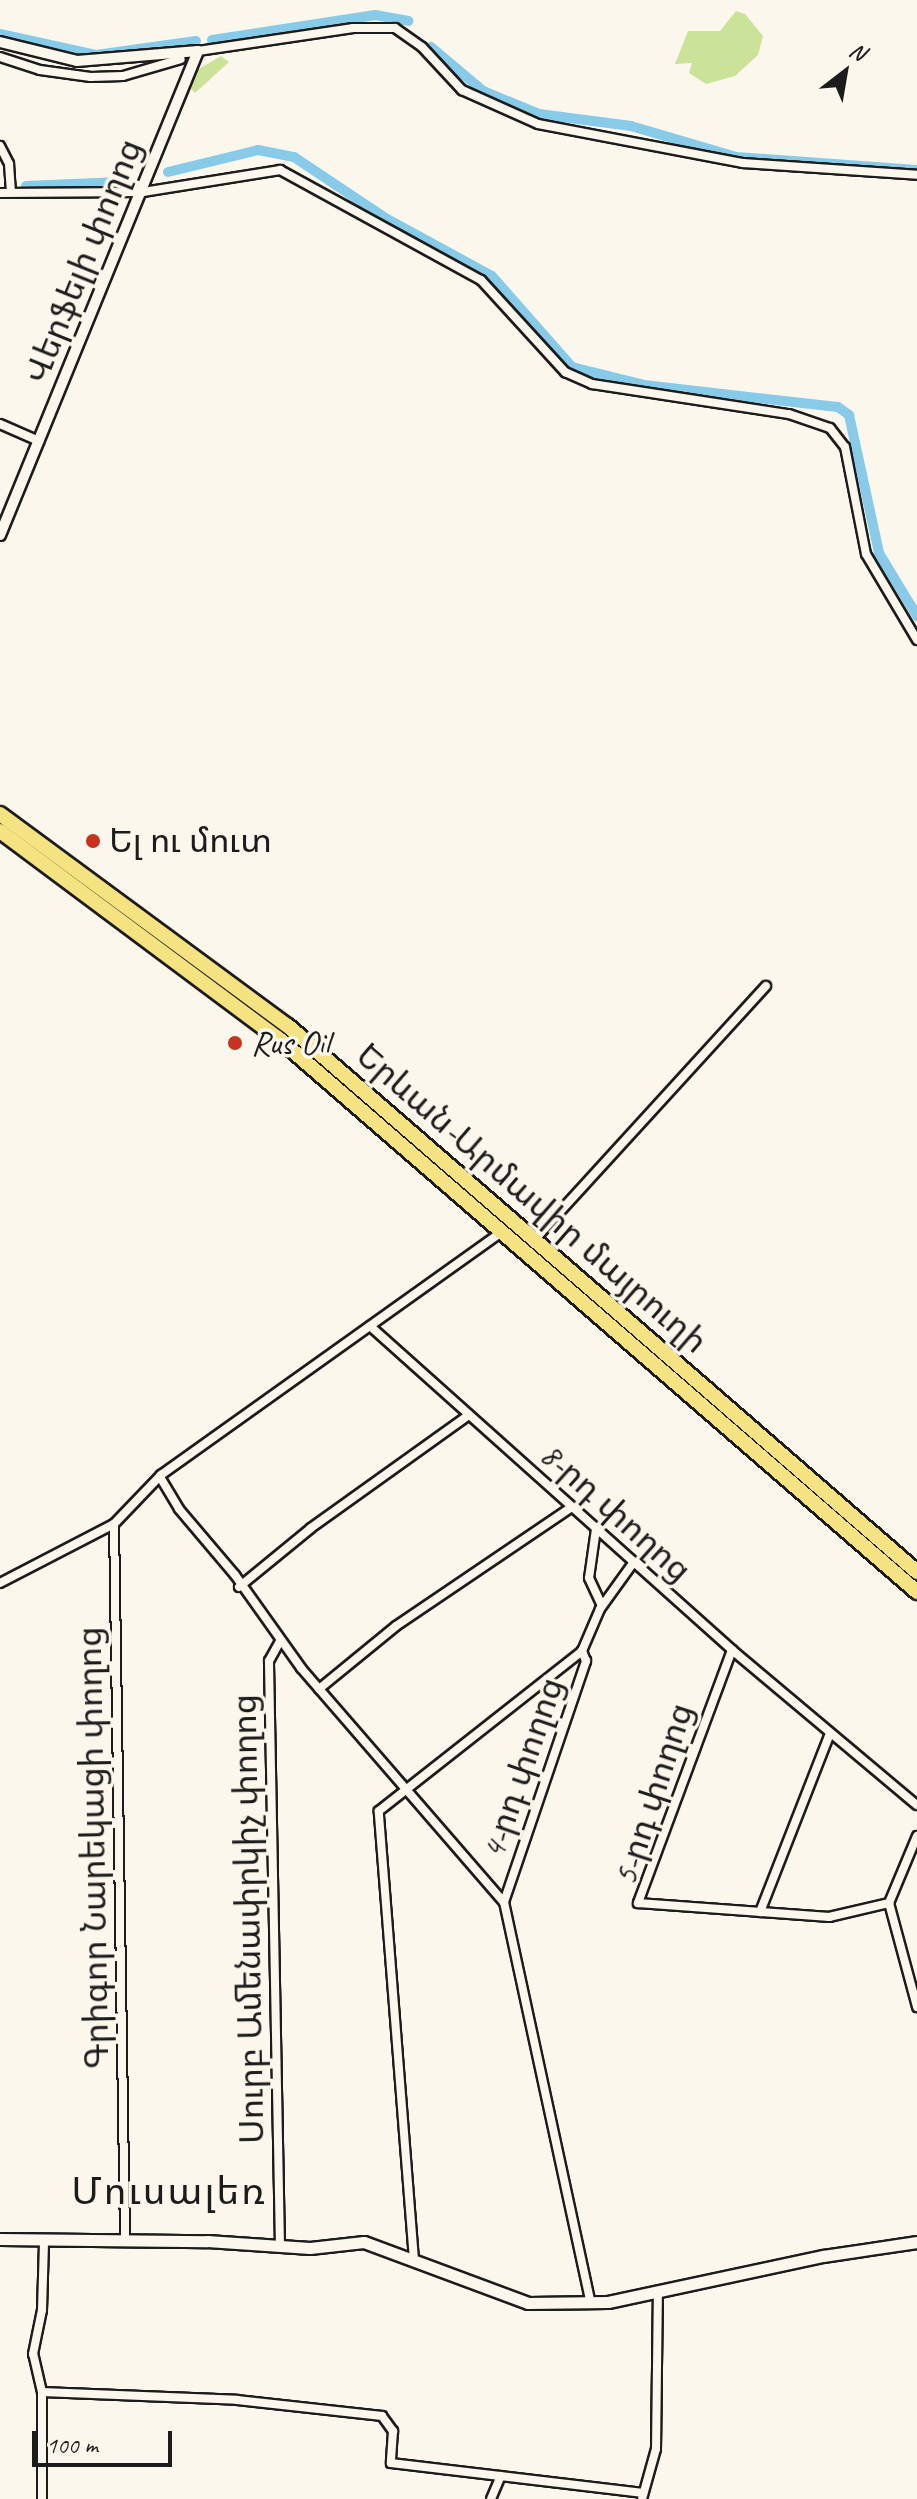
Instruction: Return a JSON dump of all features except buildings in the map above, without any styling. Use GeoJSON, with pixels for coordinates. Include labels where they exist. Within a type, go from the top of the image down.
{"type":"FeatureCollection","features":[{"type":"Feature","properties":{"kind":"highway","name":"Երևան-Արմավիր մայրուղի"},"geometry":{"type":"LineString","coordinates":[[0,814],[288,1026],[534,1240],[783,1466]]}},
{"type":"Feature","properties":{"kind":"highway","name":"Երևան-Արմավիր մայրուղի"},"geometry":{"type":"LineString","coordinates":[[0,831],[278,1038],[783,1466]]}},
{"type":"Feature","properties":{"kind":"highway"},"geometry":{"type":"LineString","coordinates":[[783,1466],[917,1572]]}},
{"type":"Feature","properties":{"kind":"highway"},"geometry":{"type":"LineString","coordinates":[[783,1466],[917,1592]]}},
{"type":"Feature","properties":{"kind":"main road"},"geometry":{"type":"LineString","coordinates":[[0,2239],[125,2239],[280,2247],[364,2242],[528,2303],[591,2303],[917,2242]]}},
{"type":"Feature","properties":{"kind":"street"},"geometry":{"type":"LineString","coordinates":[[0,42],[77,61],[198,51],[353,28],[395,28],[422,47],[462,90],[538,124],[743,163],[917,175]]}},
{"type":"Feature","properties":{"kind":"street","name":"Վերֆելի փողոց"},"geometry":{"type":"LineString","coordinates":[[0,535],[143,192],[198,51]]}},
{"type":"Feature","properties":{"kind":"street"},"geometry":{"type":"LineString","coordinates":[[171,52],[189,70]]}},
{"type":"Feature","properties":{"kind":"street"},"geometry":{"type":"LineString","coordinates":[[0,57],[40,70],[91,77],[123,76],[181,59]]}},
{"type":"Feature","properties":{"kind":"street"},"geometry":{"type":"LineString","coordinates":[[0,146],[9,164],[11,192]]}},
{"type":"Feature","properties":{"kind":"street"},"geometry":{"type":"LineString","coordinates":[[0,193],[143,192],[280,170],[481,280],[565,372],[592,384],[789,414],[830,428],[845,447],[866,554],[917,640]]}},
{"type":"Feature","properties":{"kind":"street"},"geometry":{"type":"LineString","coordinates":[[0,424],[39,441]]}},
{"type":"Feature","properties":{"kind":"street"},"geometry":{"type":"LineString","coordinates":[[534,1240],[766,986]]}},
{"type":"Feature","properties":{"kind":"street"},"geometry":{"type":"LineString","coordinates":[[0,1583],[114,1524],[160,1476],[503,1231]]}},
{"type":"Feature","properties":{"kind":"street","name":"8-րդ փողոց"},"geometry":{"type":"LineString","coordinates":[[370,1326],[732,1650],[917,1805]]}},
{"type":"Feature","properties":{"kind":"street"},"geometry":{"type":"LineString","coordinates":[[239,1587],[311,1528],[469,1415]]}},
{"type":"Feature","properties":{"kind":"street"},"geometry":{"type":"LineString","coordinates":[[160,1476],[280,1641],[504,1902],[591,2303]]}},
{"type":"Feature","properties":{"kind":"street"},"geometry":{"type":"LineString","coordinates":[[319,1689],[396,1626],[572,1507]]}},
{"type":"Feature","properties":{"kind":"street","name":"Գրիգոր Նարեկացի փողոց"},"geometry":{"type":"LineString","coordinates":[[114,1524],[125,2239]]}},
{"type":"Feature","properties":{"kind":"street"},"geometry":{"type":"LineString","coordinates":[[414,2260],[379,1811],[582,1651],[603,1599],[589,1568],[596,1529]]}},
{"type":"Feature","properties":{"kind":"street"},"geometry":{"type":"LineString","coordinates":[[600,1609],[633,1563]]}},
{"type":"Feature","properties":{"kind":"street","name":"Սուրբ Ամենափրկիչ փողոց"},"geometry":{"type":"LineString","coordinates":[[280,1641],[269,1661],[280,2247]]}},
{"type":"Feature","properties":{"kind":"street","name":"5-րդ փողոց"},"geometry":{"type":"LineString","coordinates":[[732,1650],[638,1903],[829,1917],[889,1903]]}},
{"type":"Feature","properties":{"kind":"street","name":"4-րդ փողոց"},"geometry":{"type":"LineString","coordinates":[[504,1902],[586,1661],[582,1651]]}},
{"type":"Feature","properties":{"kind":"street"},"geometry":{"type":"LineString","coordinates":[[760,1912],[830,1733]]}},
{"type":"Feature","properties":{"kind":"street"},"geometry":{"type":"LineString","coordinates":[[917,1836],[889,1903],[917,2007]]}},
{"type":"Feature","properties":{"kind":"street"},"geometry":{"type":"LineString","coordinates":[[42,2499],[42,2392],[33,2354],[42,2310],[44,2241]]}},
{"type":"Feature","properties":{"kind":"street"},"geometry":{"type":"LineString","coordinates":[[42,2392],[237,2400],[382,2416],[393,2431],[391,2463],[642,2496],[656,2449],[658,2292]]}},
{"type":"Feature","properties":{"kind":"street"},"geometry":{"type":"LineString","coordinates":[[491,2499],[501,2476]]}},
{"type":"Feature","properties":{"kind":"green space"},"geometry":{"type":"Polygon","coordinates":[[[736,11],[745,14],[763,36],[758,55],[735,76],[706,84],[689,73],[692,63],[675,64],[688,31],[720,31],[736,11]]]}},
{"type":"Feature","properties":{"kind":"green space"},"geometry":{"type":"Polygon","coordinates":[[[221,56],[229,62],[195,93],[191,89],[197,70],[221,56]]]}},
{"type":"Feature","properties":{"kind":"green space"},"geometry":{"type":"Polygon","coordinates":[[[0,818],[307,1049],[917,1580],[917,1585],[304,1052],[0,825],[0,818]]]}},
{"type":"Feature","properties":{"kind":"waterway"},"geometry":{"type":"LineString","coordinates":[[212,40],[375,15],[408,21]]}},
{"type":"Feature","properties":{"kind":"waterway"},"geometry":{"type":"LineString","coordinates":[[0,34],[96,55],[196,41]]}},
{"type":"Feature","properties":{"kind":"waterway"},"geometry":{"type":"LineString","coordinates":[[431,47],[483,91],[539,114],[631,126],[736,157],[917,170]]}},
{"type":"Feature","properties":{"kind":"waterway"},"geometry":{"type":"LineString","coordinates":[[168,172],[258,150],[294,157],[387,219],[492,276],[572,367],[644,385],[838,407],[849,415],[879,553],[917,616]]}},
{"type":"Feature","properties":{"kind":"waterway"},"geometry":{"type":"LineString","coordinates":[[26,186],[120,182]]}},
{"type":"Feature","properties":{"kind":"place","name":"Ել ու մուտ"},"geometry":{"type":"Point","coordinates":[93,841]}},
{"type":"Feature","properties":{"kind":"place","name":"Rus Oil"},"geometry":{"type":"Point","coordinates":[235,1043]}},
{"type":"Feature","properties":{"kind":"district","name":"Մուսալեռ"},"geometry":{"type":"Point","coordinates":[169,2192]}}]}
